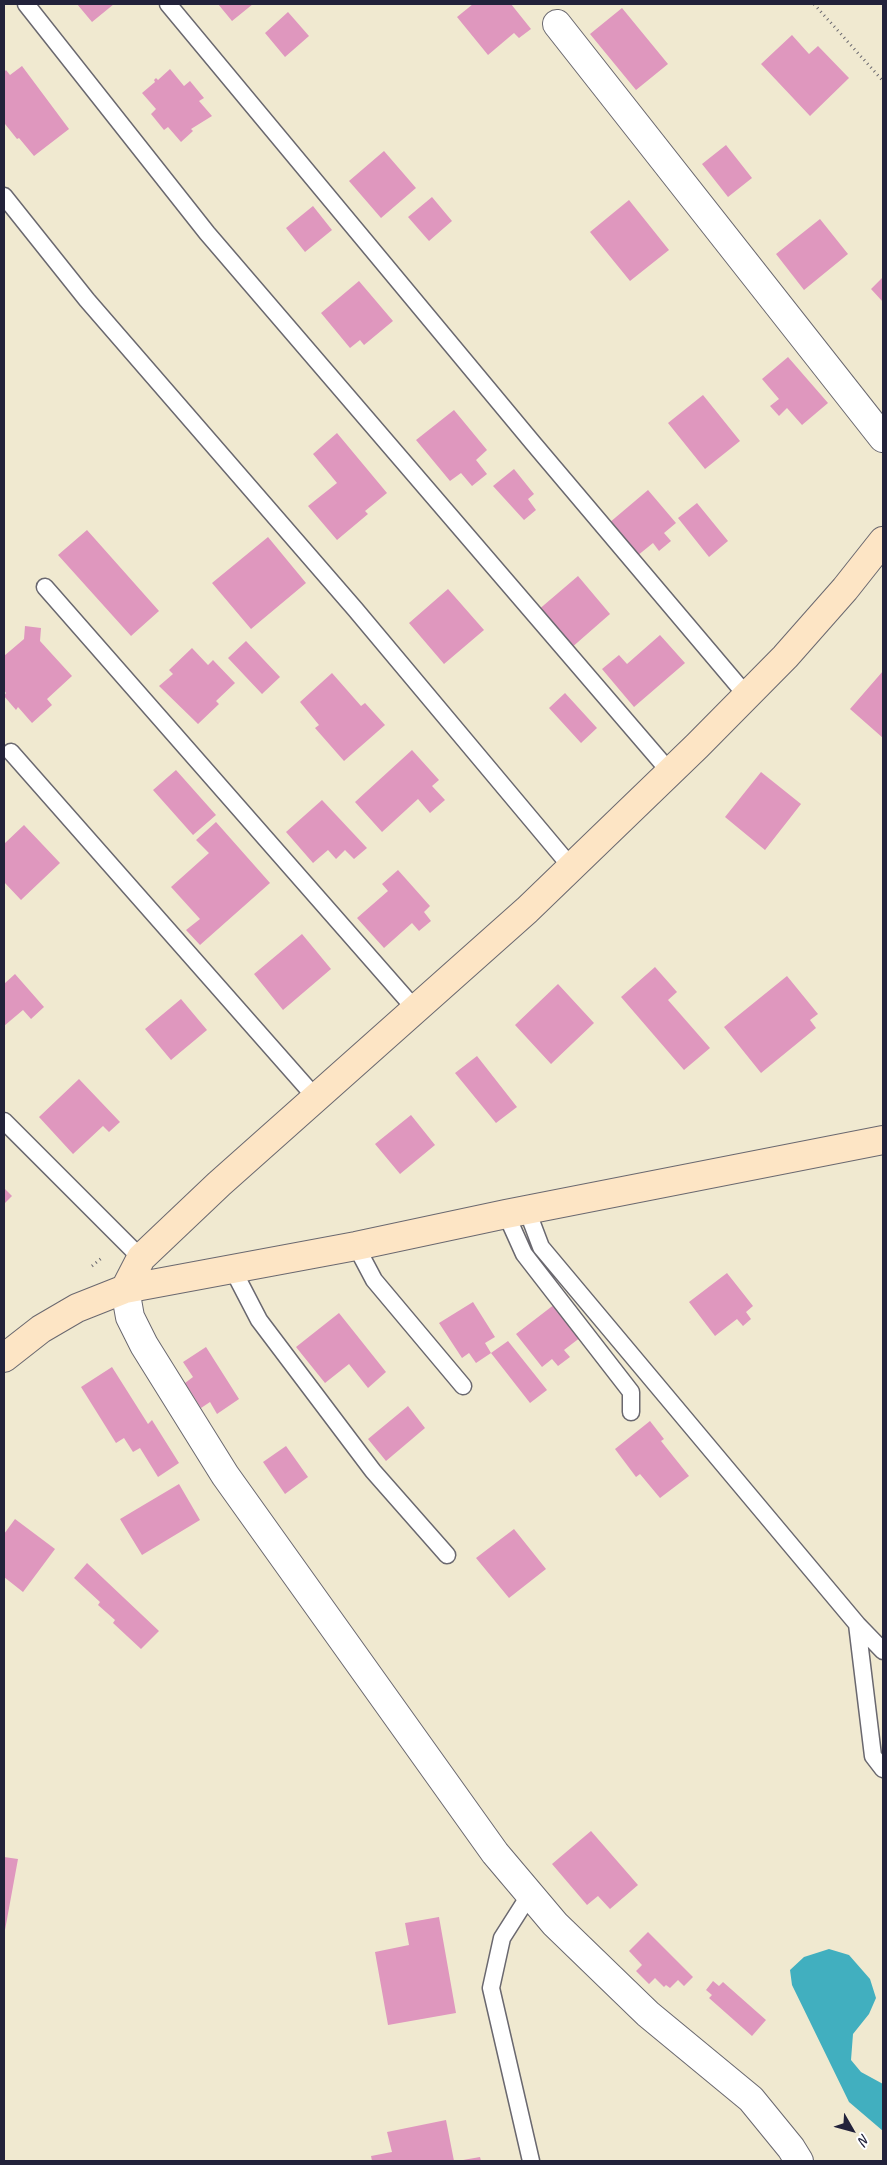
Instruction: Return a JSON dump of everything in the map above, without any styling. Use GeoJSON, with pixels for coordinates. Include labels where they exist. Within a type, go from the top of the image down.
{"type":"FeatureCollection","features":[{"type":"Feature","properties":{"kind":"street"},"geometry":{"type":"LineString","coordinates":[[557,24],[883,438]]}},
{"type":"Feature","properties":{"kind":"street"},"geometry":{"type":"LineString","coordinates":[[798,2161],[751,2099],[648,2014],[555,1924],[495,1853],[225,1475],[144,1345],[130,1317],[125,1289],[141,1258],[219,1184],[416,1010],[572,868],[670,772],[747,696],[839,596],[883,541]]}},
{"type":"Feature","properties":{"kind":"street"},"geometry":{"type":"LineString","coordinates":[[4,1358],[40,1329],[77,1308],[125,1289],[356,1246],[516,1212],[883,1140]]}},
{"type":"Feature","properties":{"kind":"lane"},"geometry":{"type":"LineString","coordinates":[[26,4],[207,233],[670,772]]}},
{"type":"Feature","properties":{"kind":"lane"},"geometry":{"type":"LineString","coordinates":[[168,4],[532,444],[747,696]]}},
{"type":"Feature","properties":{"kind":"lane"},"geometry":{"type":"LineString","coordinates":[[4,196],[87,300],[356,609],[572,868]]}},
{"type":"Feature","properties":{"kind":"lane"},"geometry":{"type":"LineString","coordinates":[[45,587],[416,1010]]}},
{"type":"Feature","properties":{"kind":"lane"},"geometry":{"type":"LineString","coordinates":[[11,752],[316,1098]]}},
{"type":"Feature","properties":{"kind":"lane"},"geometry":{"type":"LineString","coordinates":[[4,1120],[141,1258]]}},
{"type":"Feature","properties":{"kind":"lane"},"geometry":{"type":"LineString","coordinates":[[516,1212],[524,1254],[630,1392],[631,1412]]}},
{"type":"Feature","properties":{"kind":"lane"},"geometry":{"type":"LineString","coordinates":[[516,1212],[541,1246],[857,1624],[883,1651]]}},
{"type":"Feature","properties":{"kind":"lane"},"geometry":{"type":"LineString","coordinates":[[356,1246],[374,1280],[463,1386]]}},
{"type":"Feature","properties":{"kind":"lane"},"geometry":{"type":"LineString","coordinates":[[233,1270],[258,1320],[373,1471],[447,1555]]}},
{"type":"Feature","properties":{"kind":"lane"},"geometry":{"type":"LineString","coordinates":[[857,1624],[873,1756],[883,1769]]}},
{"type":"Feature","properties":{"kind":"lane"},"geometry":{"type":"LineString","coordinates":[[530,1894],[502,1938],[491,1988],[531,2161]]}},
{"type":"Feature","properties":{"kind":"path"},"geometry":{"type":"LineString","coordinates":[[814,4],[883,81]]}},
{"type":"Feature","properties":{"kind":"water"},"geometry":{"type":"Polygon","coordinates":[[[829,1949],[849,1955],[870,1979],[876,1998],[869,2014],[853,2034],[851,2060],[861,2072],[883,2084],[883,2131],[849,2102],[792,1985],[790,1970],[804,1957],[829,1949]]]}},
{"type":"Feature","properties":{"kind":"building"},"geometry":{"type":"Polygon","coordinates":[[[77,4],[114,4],[92,22],[77,4]]]}},
{"type":"Feature","properties":{"kind":"building"},"geometry":{"type":"Polygon","coordinates":[[[218,4],[253,4],[232,21],[218,4]]]}},
{"type":"Feature","properties":{"kind":"building"},"geometry":{"type":"Polygon","coordinates":[[[473,4],[511,4],[531,29],[519,38],[514,33],[488,55],[457,17],[473,4]]]}},
{"type":"Feature","properties":{"kind":"building"},"geometry":{"type":"Polygon","coordinates":[[[622,8],[668,64],[636,90],[590,34],[622,8]]]}},
{"type":"Feature","properties":{"kind":"building"},"geometry":{"type":"Polygon","coordinates":[[[288,12],[309,36],[285,57],[265,33],[288,12]]]}},
{"type":"Feature","properties":{"kind":"building"},"geometry":{"type":"Polygon","coordinates":[[[792,35],[809,54],[818,46],[849,78],[810,116],[761,64],[792,35]]]}},
{"type":"Feature","properties":{"kind":"building"},"geometry":{"type":"Polygon","coordinates":[[[22,66],[69,129],[34,156],[19,138],[17,139],[4,125],[4,72],[6,70],[10,75],[22,66]]]}},
{"type":"Feature","properties":{"kind":"building"},"geometry":{"type":"Polygon","coordinates":[[[170,69],[184,86],[190,81],[204,98],[199,101],[212,116],[191,129],[193,131],[181,142],[168,127],[164,130],[151,114],[156,109],[142,93],[155,82],[156,78],[158,80],[170,69]]]}},
{"type":"Feature","properties":{"kind":"building"},"geometry":{"type":"Polygon","coordinates":[[[726,145],[752,178],[728,197],[702,164],[726,145]]]}},
{"type":"Feature","properties":{"kind":"building"},"geometry":{"type":"Polygon","coordinates":[[[384,151],[416,188],[381,218],[349,181],[384,151]]]}},
{"type":"Feature","properties":{"kind":"building"},"geometry":{"type":"Polygon","coordinates":[[[432,197],[452,221],[429,241],[408,217],[432,197]]]}},
{"type":"Feature","properties":{"kind":"building"},"geometry":{"type":"Polygon","coordinates":[[[629,200],[669,250],[630,281],[590,232],[629,200]]]}},
{"type":"Feature","properties":{"kind":"building"},"geometry":{"type":"Polygon","coordinates":[[[313,206],[332,230],[305,252],[286,228],[313,206]]]}},
{"type":"Feature","properties":{"kind":"building"},"geometry":{"type":"Polygon","coordinates":[[[820,219],[848,254],[804,290],[776,254],[820,219]]]}},
{"type":"Feature","properties":{"kind":"building"},"geometry":{"type":"Polygon","coordinates":[[[883,277],[883,302],[871,289],[883,277]]]}},
{"type":"Feature","properties":{"kind":"building"},"geometry":{"type":"Polygon","coordinates":[[[359,281],[393,321],[364,345],[360,340],[350,348],[321,313],[359,281]]]}},
{"type":"Feature","properties":{"kind":"building"},"geometry":{"type":"Polygon","coordinates":[[[788,357],[828,403],[802,425],[787,408],[779,416],[770,406],[779,399],[762,379],[788,357]]]}},
{"type":"Feature","properties":{"kind":"building"},"geometry":{"type":"Polygon","coordinates":[[[703,395],[740,441],[705,469],[668,423],[703,395]]]}},
{"type":"Feature","properties":{"kind":"building"},"geometry":{"type":"Polygon","coordinates":[[[454,410],[487,450],[476,460],[487,474],[472,486],[461,473],[450,481],[416,440],[454,410]]]}},
{"type":"Feature","properties":{"kind":"building"},"geometry":{"type":"Polygon","coordinates":[[[337,433],[387,493],[365,511],[368,514],[337,540],[308,506],[337,483],[313,454],[337,433]]]}},
{"type":"Feature","properties":{"kind":"building"},"geometry":{"type":"Polygon","coordinates":[[[514,469],[534,494],[528,499],[536,510],[524,520],[493,486],[514,469]]]}},
{"type":"Feature","properties":{"kind":"building"},"geometry":{"type":"Polygon","coordinates":[[[648,490],[676,523],[664,533],[671,541],[659,551],[653,543],[637,556],[609,523],[648,490]]]}},
{"type":"Feature","properties":{"kind":"building"},"geometry":{"type":"Polygon","coordinates":[[[697,503],[728,541],[709,557],[678,518],[697,503]]]}},
{"type":"Feature","properties":{"kind":"building"},"geometry":{"type":"Polygon","coordinates":[[[87,530],[159,611],[131,636],[58,555],[87,530]]]}},
{"type":"Feature","properties":{"kind":"building"},"geometry":{"type":"Polygon","coordinates":[[[268,537],[306,583],[251,629],[212,583],[268,537]]]}},
{"type":"Feature","properties":{"kind":"building"},"geometry":{"type":"Polygon","coordinates":[[[578,576],[610,614],[570,649],[537,611],[578,576]]]}},
{"type":"Feature","properties":{"kind":"building"},"geometry":{"type":"Polygon","coordinates":[[[448,589],[484,630],[444,664],[409,623],[448,589]]]}},
{"type":"Feature","properties":{"kind":"building"},"geometry":{"type":"Polygon","coordinates":[[[25,626],[41,628],[40,641],[72,676],[47,699],[52,705],[32,723],[18,707],[16,710],[4,696],[6,693],[4,690],[4,656],[24,639],[25,626]]]}},
{"type":"Feature","properties":{"kind":"building"},"geometry":{"type":"Polygon","coordinates":[[[660,635],[685,663],[634,707],[602,669],[619,655],[627,664],[660,635]]]}},
{"type":"Feature","properties":{"kind":"building"},"geometry":{"type":"Polygon","coordinates":[[[246,641],[280,677],[262,694],[228,658],[246,641]]]}},
{"type":"Feature","properties":{"kind":"building"},"geometry":{"type":"Polygon","coordinates":[[[192,648],[208,665],[213,660],[235,683],[216,701],[219,704],[198,724],[159,686],[173,674],[169,670],[192,648]]]}},
{"type":"Feature","properties":{"kind":"building"},"geometry":{"type":"Polygon","coordinates":[[[883,671],[883,738],[850,709],[883,671]]]}},
{"type":"Feature","properties":{"kind":"building"},"geometry":{"type":"Polygon","coordinates":[[[332,673],[361,706],[365,703],[385,725],[344,761],[315,728],[319,725],[300,702],[332,673]]]}},
{"type":"Feature","properties":{"kind":"building"},"geometry":{"type":"Polygon","coordinates":[[[565,693],[597,728],[581,743],[549,708],[565,693]]]}},
{"type":"Feature","properties":{"kind":"building"},"geometry":{"type":"Polygon","coordinates":[[[412,750],[439,780],[432,786],[445,800],[430,813],[418,799],[382,832],[355,802],[412,750]]]}},
{"type":"Feature","properties":{"kind":"building"},"geometry":{"type":"Polygon","coordinates":[[[176,770],[216,815],[193,835],[153,790],[176,770]]]}},
{"type":"Feature","properties":{"kind":"building"},"geometry":{"type":"Polygon","coordinates":[[[761,772],[801,804],[765,850],[725,817],[761,772]]]}},
{"type":"Feature","properties":{"kind":"building"},"geometry":{"type":"Polygon","coordinates":[[[322,800],[367,848],[354,859],[345,850],[336,859],[328,850],[313,863],[286,832],[322,800]]]}},
{"type":"Feature","properties":{"kind":"building"},"geometry":{"type":"Polygon","coordinates":[[[216,822],[270,883],[200,945],[186,930],[200,919],[171,887],[209,853],[196,840],[216,822]]]}},
{"type":"Feature","properties":{"kind":"building"},"geometry":{"type":"Polygon","coordinates":[[[24,825],[60,863],[21,900],[4,882],[4,844],[24,825]]]}},
{"type":"Feature","properties":{"kind":"building"},"geometry":{"type":"Polygon","coordinates":[[[398,870],[430,906],[424,912],[431,921],[419,931],[412,923],[384,948],[357,918],[388,891],[382,884],[398,870]]]}},
{"type":"Feature","properties":{"kind":"building"},"geometry":{"type":"Polygon","coordinates":[[[302,934],[331,969],[283,1010],[254,974],[302,934]]]}},
{"type":"Feature","properties":{"kind":"building"},"geometry":{"type":"Polygon","coordinates":[[[655,967],[677,992],[668,1000],[710,1048],[684,1070],[621,997],[655,967]]]}},
{"type":"Feature","properties":{"kind":"building"},"geometry":{"type":"Polygon","coordinates":[[[15,974],[44,1007],[31,1019],[23,1010],[4,1026],[4,984],[15,974]]]}},
{"type":"Feature","properties":{"kind":"building"},"geometry":{"type":"Polygon","coordinates":[[[787,976],[818,1014],[810,1020],[816,1028],[761,1073],[724,1027],[787,976]]]}},
{"type":"Feature","properties":{"kind":"building"},"geometry":{"type":"Polygon","coordinates":[[[558,984],[594,1023],[551,1064],[515,1025],[558,984]]]}},
{"type":"Feature","properties":{"kind":"building"},"geometry":{"type":"Polygon","coordinates":[[[181,999],[207,1030],[171,1060],[145,1029],[181,999]]]}},
{"type":"Feature","properties":{"kind":"building"},"geometry":{"type":"Polygon","coordinates":[[[477,1056],[517,1107],[496,1123],[455,1073],[477,1056]]]}},
{"type":"Feature","properties":{"kind":"building"},"geometry":{"type":"Polygon","coordinates":[[[79,1079],[120,1122],[109,1132],[103,1126],[73,1154],[39,1117],[79,1079]]]}},
{"type":"Feature","properties":{"kind":"building"},"geometry":{"type":"Polygon","coordinates":[[[411,1115],[435,1145],[400,1174],[375,1144],[411,1115]]]}},
{"type":"Feature","properties":{"kind":"building"},"geometry":{"type":"Polygon","coordinates":[[[4,1188],[12,1196],[4,1204],[4,1188]]]}},
{"type":"Feature","properties":{"kind":"building"},"geometry":{"type":"Polygon","coordinates":[[[727,1273],[753,1306],[746,1312],[751,1319],[743,1326],[737,1319],[715,1336],[689,1302],[727,1273]]]}},
{"type":"Feature","properties":{"kind":"building"},"geometry":{"type":"Polygon","coordinates":[[[473,1302],[495,1337],[485,1343],[491,1353],[476,1363],[469,1353],[462,1358],[439,1323],[473,1302]]]}},
{"type":"Feature","properties":{"kind":"building"},"geometry":{"type":"Polygon","coordinates":[[[555,1304],[581,1337],[564,1350],[570,1357],[558,1366],[552,1359],[542,1367],[516,1334],[555,1304]]]}},
{"type":"Feature","properties":{"kind":"building"},"geometry":{"type":"Polygon","coordinates":[[[339,1313],[386,1372],[368,1388],[349,1364],[325,1383],[296,1347],[339,1313]]]}},
{"type":"Feature","properties":{"kind":"building"},"geometry":{"type":"Polygon","coordinates":[[[508,1341],[547,1390],[530,1403],[491,1353],[508,1341]]]}},
{"type":"Feature","properties":{"kind":"building"},"geometry":{"type":"Polygon","coordinates":[[[206,1347],[239,1399],[217,1414],[210,1402],[201,1408],[185,1383],[193,1377],[183,1362],[206,1347]]]}},
{"type":"Feature","properties":{"kind":"building"},"geometry":{"type":"Polygon","coordinates":[[[112,1367],[148,1424],[152,1420],[179,1463],[158,1477],[140,1448],[133,1452],[124,1438],[116,1443],[81,1387],[112,1367]]]}},
{"type":"Feature","properties":{"kind":"building"},"geometry":{"type":"Polygon","coordinates":[[[408,1406],[425,1428],[386,1461],[368,1439],[408,1406]]]}},
{"type":"Feature","properties":{"kind":"building"},"geometry":{"type":"Polygon","coordinates":[[[650,1421],[664,1439],[661,1441],[689,1476],[660,1498],[640,1474],[636,1477],[615,1449],[650,1421]]]}},
{"type":"Feature","properties":{"kind":"building"},"geometry":{"type":"Polygon","coordinates":[[[286,1446],[308,1477],[285,1494],[263,1462],[286,1446]]]}},
{"type":"Feature","properties":{"kind":"building"},"geometry":{"type":"Polygon","coordinates":[[[179,1484],[200,1520],[142,1555],[120,1519],[179,1484]]]}},
{"type":"Feature","properties":{"kind":"building"},"geometry":{"type":"Polygon","coordinates":[[[15,1519],[55,1549],[23,1592],[4,1577],[4,1534],[15,1519]]]}},
{"type":"Feature","properties":{"kind":"building"},"geometry":{"type":"Polygon","coordinates":[[[514,1529],[546,1569],[509,1598],[476,1558],[514,1529]]]}},
{"type":"Feature","properties":{"kind":"building"},"geometry":{"type":"Polygon","coordinates":[[[87,1563],[159,1631],[141,1649],[113,1623],[115,1620],[98,1605],[100,1602],[74,1578],[87,1563]]]}},
{"type":"Feature","properties":{"kind":"building"},"geometry":{"type":"Polygon","coordinates":[[[591,1831],[638,1885],[610,1909],[598,1896],[587,1905],[552,1864],[591,1831]]]}},
{"type":"Feature","properties":{"kind":"building"},"geometry":{"type":"Polygon","coordinates":[[[4,1857],[18,1859],[5,1930],[4,1930],[4,1857]]]}},
{"type":"Feature","properties":{"kind":"building"},"geometry":{"type":"Polygon","coordinates":[[[439,1917],[456,2013],[388,2025],[375,1952],[409,1945],[405,1923],[439,1917]]]}},
{"type":"Feature","properties":{"kind":"building"},"geometry":{"type":"Polygon","coordinates":[[[648,1932],[693,1977],[684,1986],[678,1980],[670,1988],[666,1985],[664,1987],[655,1978],[649,1984],[636,1971],[642,1965],[629,1951],[648,1932]]]}},
{"type":"Feature","properties":{"kind":"building"},"geometry":{"type":"Polygon","coordinates":[[[713,1981],[719,1986],[723,1982],[766,2020],[752,2036],[709,1998],[712,1995],[706,1990],[713,1981]]]}},
{"type":"Feature","properties":{"kind":"building"},"geometry":{"type":"Polygon","coordinates":[[[446,2120],[454,2161],[372,2161],[371,2156],[392,2152],[387,2132],[446,2120]]]}},
{"type":"Feature","properties":{"kind":"building"},"geometry":{"type":"Polygon","coordinates":[[[480,2157],[481,2161],[463,2161],[463,2160],[480,2157]]]}}]}
